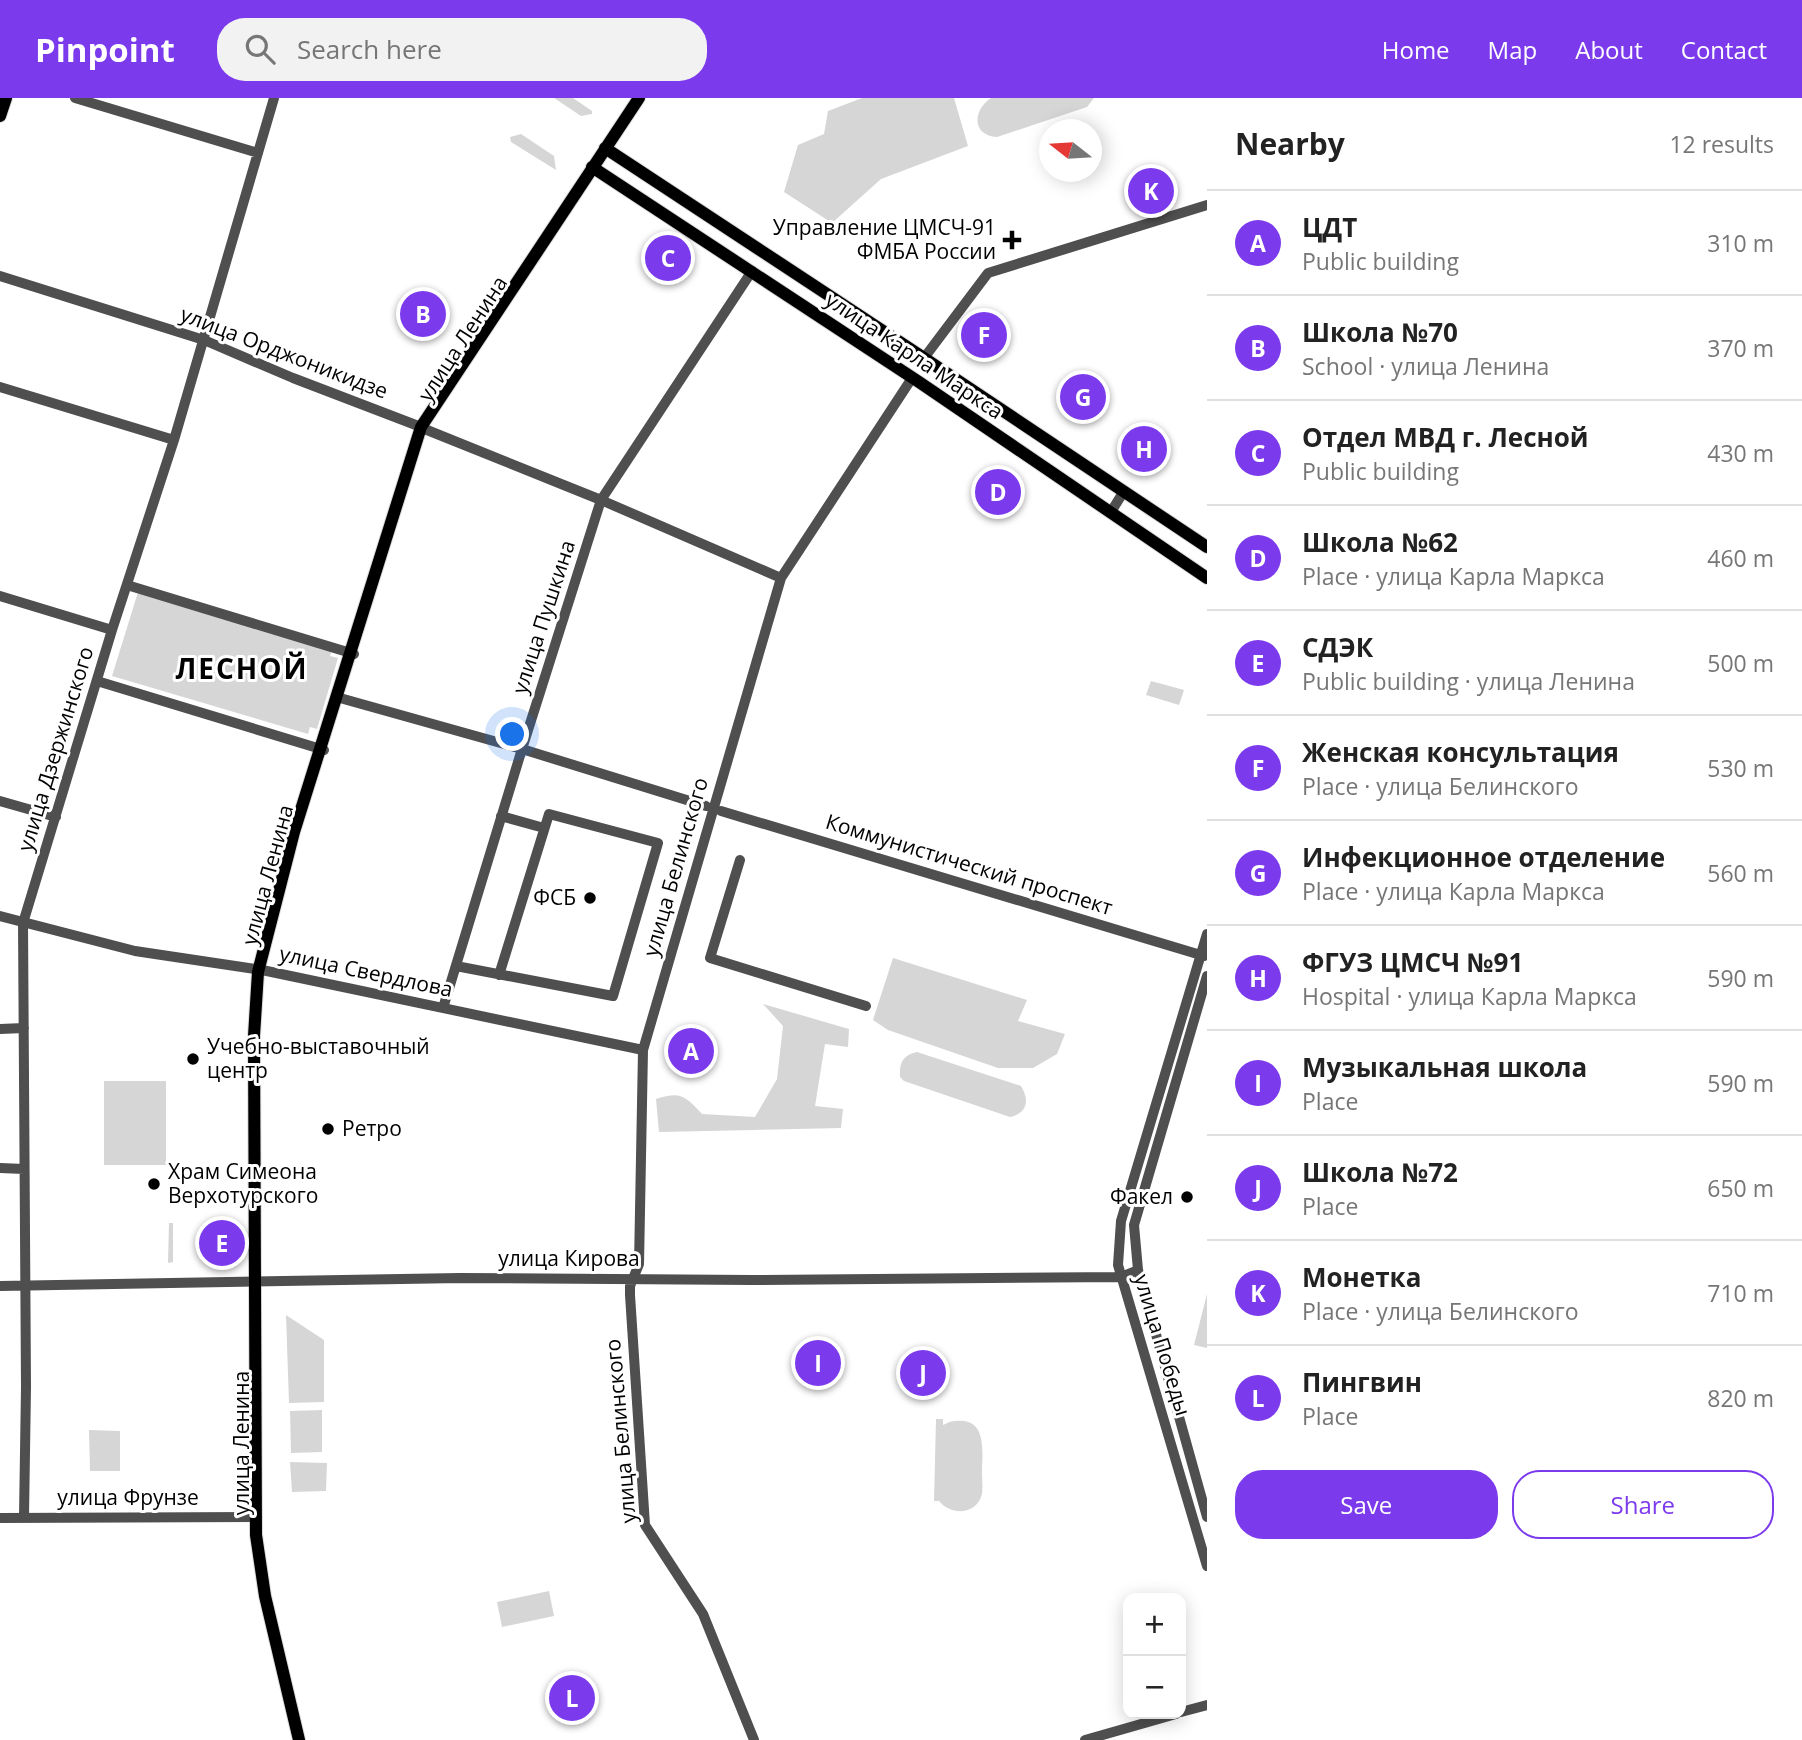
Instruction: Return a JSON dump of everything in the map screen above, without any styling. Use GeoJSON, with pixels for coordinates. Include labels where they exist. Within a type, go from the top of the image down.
{"type":"FeatureCollection","features":[{"type":"Feature","properties":{"kind":"main road"},"geometry":{"type":"LineString","coordinates":[[0,116],[6,98]]}},
{"type":"Feature","properties":{"kind":"main road","name":"улица Ленина"},"geometry":{"type":"LineString","coordinates":[[302,1740],[270,1588],[259,1517],[260,970],[296,832],[424,429],[642,98]]}},
{"type":"Feature","properties":{"kind":"main road","name":"улица Карла Маркса"},"geometry":{"type":"LineString","coordinates":[[607,150],[1207,547]]}},
{"type":"Feature","properties":{"kind":"main road","name":"улица Карла Маркса"},"geometry":{"type":"LineString","coordinates":[[595,168],[1207,578]]}},
{"type":"Feature","properties":{"kind":"main road","name":"улица Белинского"},"geometry":{"type":"LineString","coordinates":[[912,378],[924,358]]}},
{"type":"Feature","properties":{"kind":"main road"},"geometry":{"type":"LineString","coordinates":[[322,749],[351,653]]}},
{"type":"Feature","properties":{"kind":"street"},"geometry":{"type":"LineString","coordinates":[[75,98],[258,153]]}},
{"type":"Feature","properties":{"kind":"street","name":"улица Дзержинского"},"geometry":{"type":"LineString","coordinates":[[24,1517],[23,923],[112,630],[174,440],[274,98]]}},
{"type":"Feature","properties":{"kind":"street","name":"улица Белинского"},"geometry":{"type":"LineString","coordinates":[[924,358],[988,273],[1207,205]]}},
{"type":"Feature","properties":{"kind":"street","name":"улица Пушкина"},"geometry":{"type":"LineString","coordinates":[[443,1008],[601,500],[752,271]]}},
{"type":"Feature","properties":{"kind":"street","name":"улица Орджоникидзе"},"geometry":{"type":"LineString","coordinates":[[0,276],[204,340],[601,500],[781,578]]}},
{"type":"Feature","properties":{"kind":"street","name":"улица Белинского"},"geometry":{"type":"LineString","coordinates":[[754,1740],[704,1614],[645,1525],[630,1295],[639,1264],[643,1049],[781,578],[912,378]]}},
{"type":"Feature","properties":{"kind":"street"},"geometry":{"type":"LineString","coordinates":[[0,387],[174,440]]}},
{"type":"Feature","properties":{"kind":"street"},"geometry":{"type":"LineString","coordinates":[[1111,512],[1124,491]]}},
{"type":"Feature","properties":{"kind":"street"},"geometry":{"type":"LineString","coordinates":[[127,585],[351,653]]}},
{"type":"Feature","properties":{"kind":"street"},"geometry":{"type":"LineString","coordinates":[[0,596],[112,630]]}},
{"type":"Feature","properties":{"kind":"street"},"geometry":{"type":"LineString","coordinates":[[97,681],[322,749]]}},
{"type":"Feature","properties":{"kind":"street"},"geometry":{"type":"LineString","coordinates":[[340,698],[522,749],[706,806]]}},
{"type":"Feature","properties":{"kind":"street"},"geometry":{"type":"LineString","coordinates":[[0,801],[56,817]]}},
{"type":"Feature","properties":{"kind":"street","name":"Коммунистический проспект"},"geometry":{"type":"LineString","coordinates":[[721,811],[1204,956]]}},
{"type":"Feature","properties":{"kind":"street"},"geometry":{"type":"LineString","coordinates":[[456,966],[499,975],[613,996],[658,843],[549,814],[499,975]]}},
{"type":"Feature","properties":{"kind":"street"},"geometry":{"type":"LineString","coordinates":[[501,816],[544,828]]}},
{"type":"Feature","properties":{"kind":"street"},"geometry":{"type":"LineString","coordinates":[[740,860],[710,958],[866,1006]]}},
{"type":"Feature","properties":{"kind":"street","name":"улица Свердлова"},"geometry":{"type":"LineString","coordinates":[[0,916],[135,951],[260,970],[643,1049]]}},
{"type":"Feature","properties":{"kind":"street","name":"улица Победы"},"geometry":{"type":"LineString","coordinates":[[1207,934],[1204,956],[1121,1221],[1118,1265],[1207,1566]]}},
{"type":"Feature","properties":{"kind":"street","name":"улица Победы"},"geometry":{"type":"LineString","coordinates":[[1207,976],[1134,1225],[1138,1270],[1207,1517]]}},
{"type":"Feature","properties":{"kind":"street"},"geometry":{"type":"LineString","coordinates":[[0,1028],[24,1028]]}},
{"type":"Feature","properties":{"kind":"street"},"geometry":{"type":"LineString","coordinates":[[0,1168],[24,1168]]}},
{"type":"Feature","properties":{"kind":"street","name":"улица Кирова"},"geometry":{"type":"LineString","coordinates":[[0,1286],[258,1280],[1121,1277],[1138,1270]]}},
{"type":"Feature","properties":{"kind":"street","name":"улица Фрунзе"},"geometry":{"type":"LineString","coordinates":[[0,1518],[259,1517]]}},
{"type":"Feature","properties":{"kind":"street"},"geometry":{"type":"LineString","coordinates":[[1186,1711],[1207,1705]]}},
{"type":"Feature","properties":{"kind":"street"},"geometry":{"type":"LineString","coordinates":[[1085,1740],[1158,1719]]}},
{"type":"Feature","properties":{"kind":"shaded area"},"geometry":{"type":"Polygon","coordinates":[[[554,98],[573,98],[592,111],[592,114],[581,116],[554,98]]]}},
{"type":"Feature","properties":{"kind":"shaded area"},"geometry":{"type":"Polygon","coordinates":[[[862,98],[954,98],[968,146],[881,179],[832,223],[784,192],[798,145],[824,134],[828,111],[862,98]]]}},
{"type":"Feature","properties":{"kind":"shaded area"},"geometry":{"type":"Polygon","coordinates":[[[991,98],[1094,98],[1087,107],[1051,119],[1039,119],[1039,123],[997,137],[983,132],[979,127],[978,115],[991,98]]]}},
{"type":"Feature","properties":{"kind":"shaded area"},"geometry":{"type":"Polygon","coordinates":[[[521,134],[554,156],[556,170],[511,142],[510,137],[521,134]]]}},
{"type":"Feature","properties":{"kind":"shaded area"},"geometry":{"type":"Polygon","coordinates":[[[138,592],[332,650],[330,656],[338,658],[317,729],[310,727],[308,734],[112,676],[138,592]]]}},
{"type":"Feature","properties":{"kind":"shaded area"},"geometry":{"type":"Polygon","coordinates":[[[1151,681],[1184,690],[1179,705],[1146,695],[1151,681]]]}},
{"type":"Feature","properties":{"kind":"shaded area"},"geometry":{"type":"Polygon","coordinates":[[[893,958],[1027,1000],[1018,1021],[1065,1034],[1057,1054],[1033,1068],[998,1068],[888,1030],[873,1020],[893,958]]]}},
{"type":"Feature","properties":{"kind":"shaded area"},"geometry":{"type":"Polygon","coordinates":[[[763,1004],[849,1029],[848,1047],[825,1044],[815,1106],[843,1109],[841,1128],[659,1132],[656,1099],[671,1095],[687,1099],[702,1114],[755,1117],[777,1079],[783,1026],[763,1004]]]}},
{"type":"Feature","properties":{"kind":"shaded area"},"geometry":{"type":"Polygon","coordinates":[[[917,1052],[1021,1086],[1025,1106],[1020,1113],[1010,1117],[904,1081],[900,1077],[901,1064],[908,1055],[917,1052]]]}},
{"type":"Feature","properties":{"kind":"shaded area"},"geometry":{"type":"Polygon","coordinates":[[[104,1081],[166,1081],[166,1165],[104,1165],[104,1081]]]}},
{"type":"Feature","properties":{"kind":"shaded area"},"geometry":{"type":"Polygon","coordinates":[[[169,1223],[173,1223],[173,1262],[168,1263],[169,1223]]]}},
{"type":"Feature","properties":{"kind":"shaded area"},"geometry":{"type":"Polygon","coordinates":[[[1207,1294],[1207,1348],[1194,1345],[1207,1294]]]}},
{"type":"Feature","properties":{"kind":"shaded area"},"geometry":{"type":"Polygon","coordinates":[[[286,1315],[324,1340],[324,1402],[289,1403],[286,1315]]]}},
{"type":"Feature","properties":{"kind":"shaded area"},"geometry":{"type":"Polygon","coordinates":[[[322,1410],[322,1452],[291,1453],[290,1411],[322,1410]]]}},
{"type":"Feature","properties":{"kind":"shaded area"},"geometry":{"type":"Polygon","coordinates":[[[936,1419],[943,1419],[943,1425],[955,1421],[971,1423],[980,1434],[982,1494],[975,1506],[963,1511],[950,1509],[939,1501],[934,1501],[936,1419]]]}},
{"type":"Feature","properties":{"kind":"shaded area"},"geometry":{"type":"Polygon","coordinates":[[[89,1430],[120,1431],[120,1471],[90,1471],[89,1430]]]}},
{"type":"Feature","properties":{"kind":"shaded area"},"geometry":{"type":"Polygon","coordinates":[[[290,1462],[327,1463],[326,1491],[292,1492],[290,1462]]]}},
{"type":"Feature","properties":{"kind":"shaded area"},"geometry":{"type":"Polygon","coordinates":[[[549,1591],[554,1616],[502,1627],[497,1602],[549,1591]]]}},
{"type":"Feature","properties":{"kind":"place","name":"Монетка"},"geometry":{"type":"Point","coordinates":[1151,191]}},
{"type":"Feature","properties":{"kind":"place","name":"Управление ЦМСЧ-91 ФМБА России"},"geometry":{"type":"Point","coordinates":[1012,240]}},
{"type":"Feature","properties":{"kind":"place","name":"Отдел МВД г. Лесной"},"geometry":{"type":"Point","coordinates":[668,258]}},
{"type":"Feature","properties":{"kind":"place","name":"Школа №70"},"geometry":{"type":"Point","coordinates":[423,314]}},
{"type":"Feature","properties":{"kind":"place","name":"Женская консультация"},"geometry":{"type":"Point","coordinates":[984,335]}},
{"type":"Feature","properties":{"kind":"place","name":"Инфекционное отделение"},"geometry":{"type":"Point","coordinates":[1083,397]}},
{"type":"Feature","properties":{"kind":"place","name":"ФГУЗ ЦМСЧ №91"},"geometry":{"type":"Point","coordinates":[1144,449]}},
{"type":"Feature","properties":{"kind":"place","name":"Школа №62"},"geometry":{"type":"Point","coordinates":[998,492]}},
{"type":"Feature","properties":{"kind":"place","name":"ФСБ"},"geometry":{"type":"Point","coordinates":[590,898]}},
{"type":"Feature","properties":{"kind":"place","name":"ЦДТ"},"geometry":{"type":"Point","coordinates":[691,1051]}},
{"type":"Feature","properties":{"kind":"place","name":"Учебно-выставочный центр"},"geometry":{"type":"Point","coordinates":[193,1059]}},
{"type":"Feature","properties":{"kind":"place","name":"Ретро"},"geometry":{"type":"Point","coordinates":[328,1129]}},
{"type":"Feature","properties":{"kind":"place","name":"Храм Симеона Верхотурского"},"geometry":{"type":"Point","coordinates":[154,1184]}},
{"type":"Feature","properties":{"kind":"place","name":"Факел"},"geometry":{"type":"Point","coordinates":[1187,1197]}},
{"type":"Feature","properties":{"kind":"place","name":"СДЭК"},"geometry":{"type":"Point","coordinates":[222,1243]}},
{"type":"Feature","properties":{"kind":"place","name":"Музыкальная школа"},"geometry":{"type":"Point","coordinates":[818,1363]}},
{"type":"Feature","properties":{"kind":"place","name":"Школа №72"},"geometry":{"type":"Point","coordinates":[923,1373]}},
{"type":"Feature","properties":{"kind":"place","name":"Пингвин"},"geometry":{"type":"Point","coordinates":[572,1698]}},
{"type":"Feature","properties":{"kind":"district","name":"ЛЕСНОЙ"},"geometry":{"type":"Point","coordinates":[242,669]}}]}
